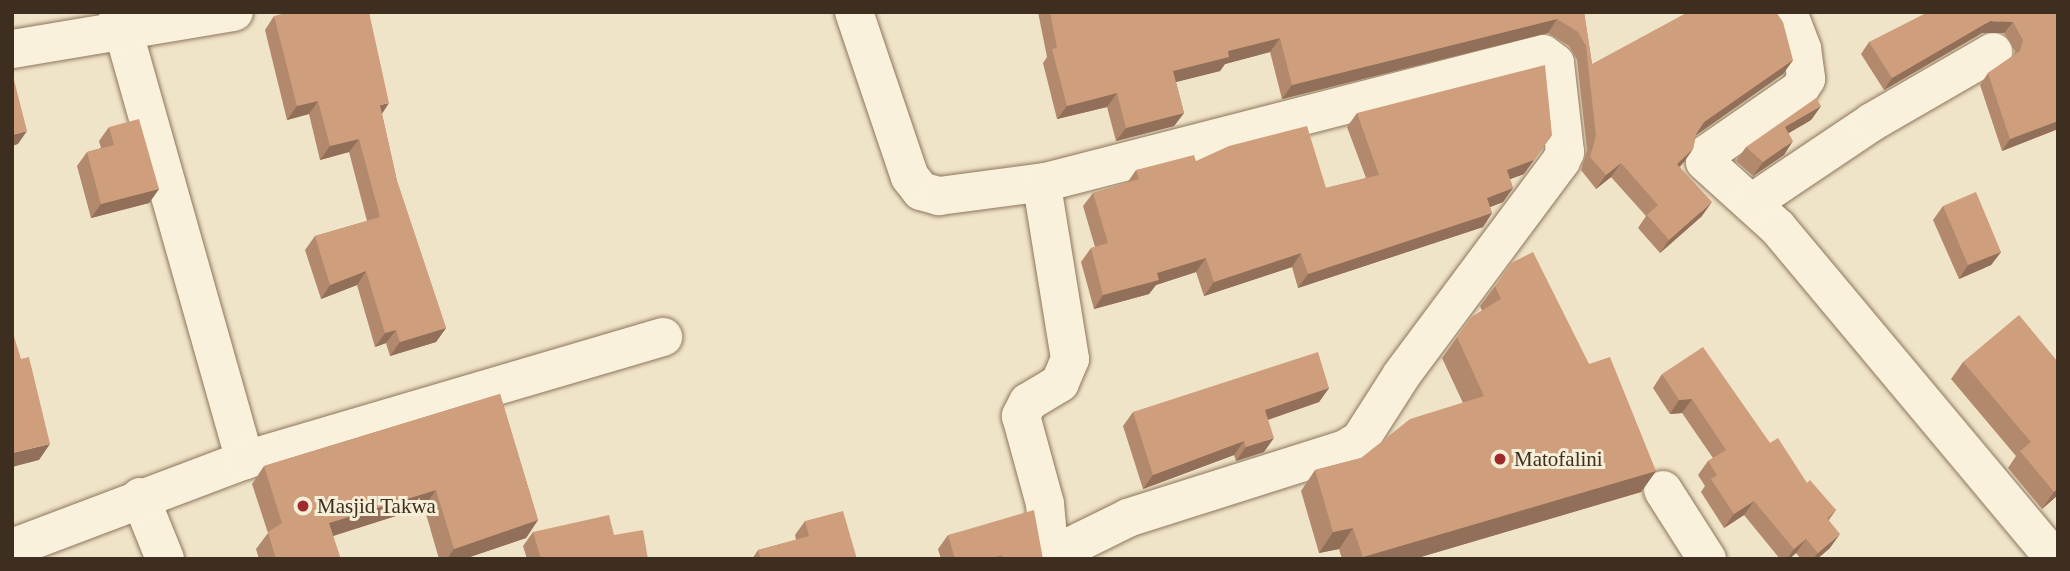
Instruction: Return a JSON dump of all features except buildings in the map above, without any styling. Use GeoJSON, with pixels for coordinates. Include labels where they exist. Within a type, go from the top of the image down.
{"type":"FeatureCollection","features":[{"type":"Feature","properties":{"kind":"street"},"geometry":{"type":"LineString","coordinates":[[12,49],[121,21],[234,12]]}},
{"type":"Feature","properties":{"kind":"street"},"geometry":{"type":"LineString","coordinates":[[854,12],[914,185],[939,195],[960,196],[1046,182],[1543,54],[1555,63],[1565,152],[1561,161],[1401,376],[1360,440],[1345,449],[1128,518],[1061,551],[1056,559]]}},
{"type":"Feature","properties":{"kind":"street"},"geometry":{"type":"LineString","coordinates":[[1788,12],[1802,49],[1806,79],[1798,90],[1707,154],[1704,162],[1753,202],[2052,553]]}},
{"type":"Feature","properties":{"kind":"street"},"geometry":{"type":"LineString","coordinates":[[121,21],[245,460]]}},
{"type":"Feature","properties":{"kind":"street"},"geometry":{"type":"LineString","coordinates":[[1753,202],[1872,122],[1993,52]]}},
{"type":"Feature","properties":{"kind":"street"},"geometry":{"type":"LineString","coordinates":[[1046,182],[1043,192],[1070,359],[1060,383],[1028,402],[1021,416],[1045,504],[1050,559]]}},
{"type":"Feature","properties":{"kind":"street"},"geometry":{"type":"LineString","coordinates":[[12,548],[140,497],[245,460],[663,337]]}},
{"type":"Feature","properties":{"kind":"street"},"geometry":{"type":"LineString","coordinates":[[1663,490],[1707,559]]}},
{"type":"Feature","properties":{"kind":"street"},"geometry":{"type":"LineString","coordinates":[[140,497],[165,559]]}},
{"type":"Feature","properties":{"kind":"place","name":"Matofalini"},"geometry":{"type":"Point","coordinates":[1500,459]}},
{"type":"Feature","properties":{"kind":"place","name":"Masjid Takwa"},"geometry":{"type":"Point","coordinates":[303,506]}}]}
